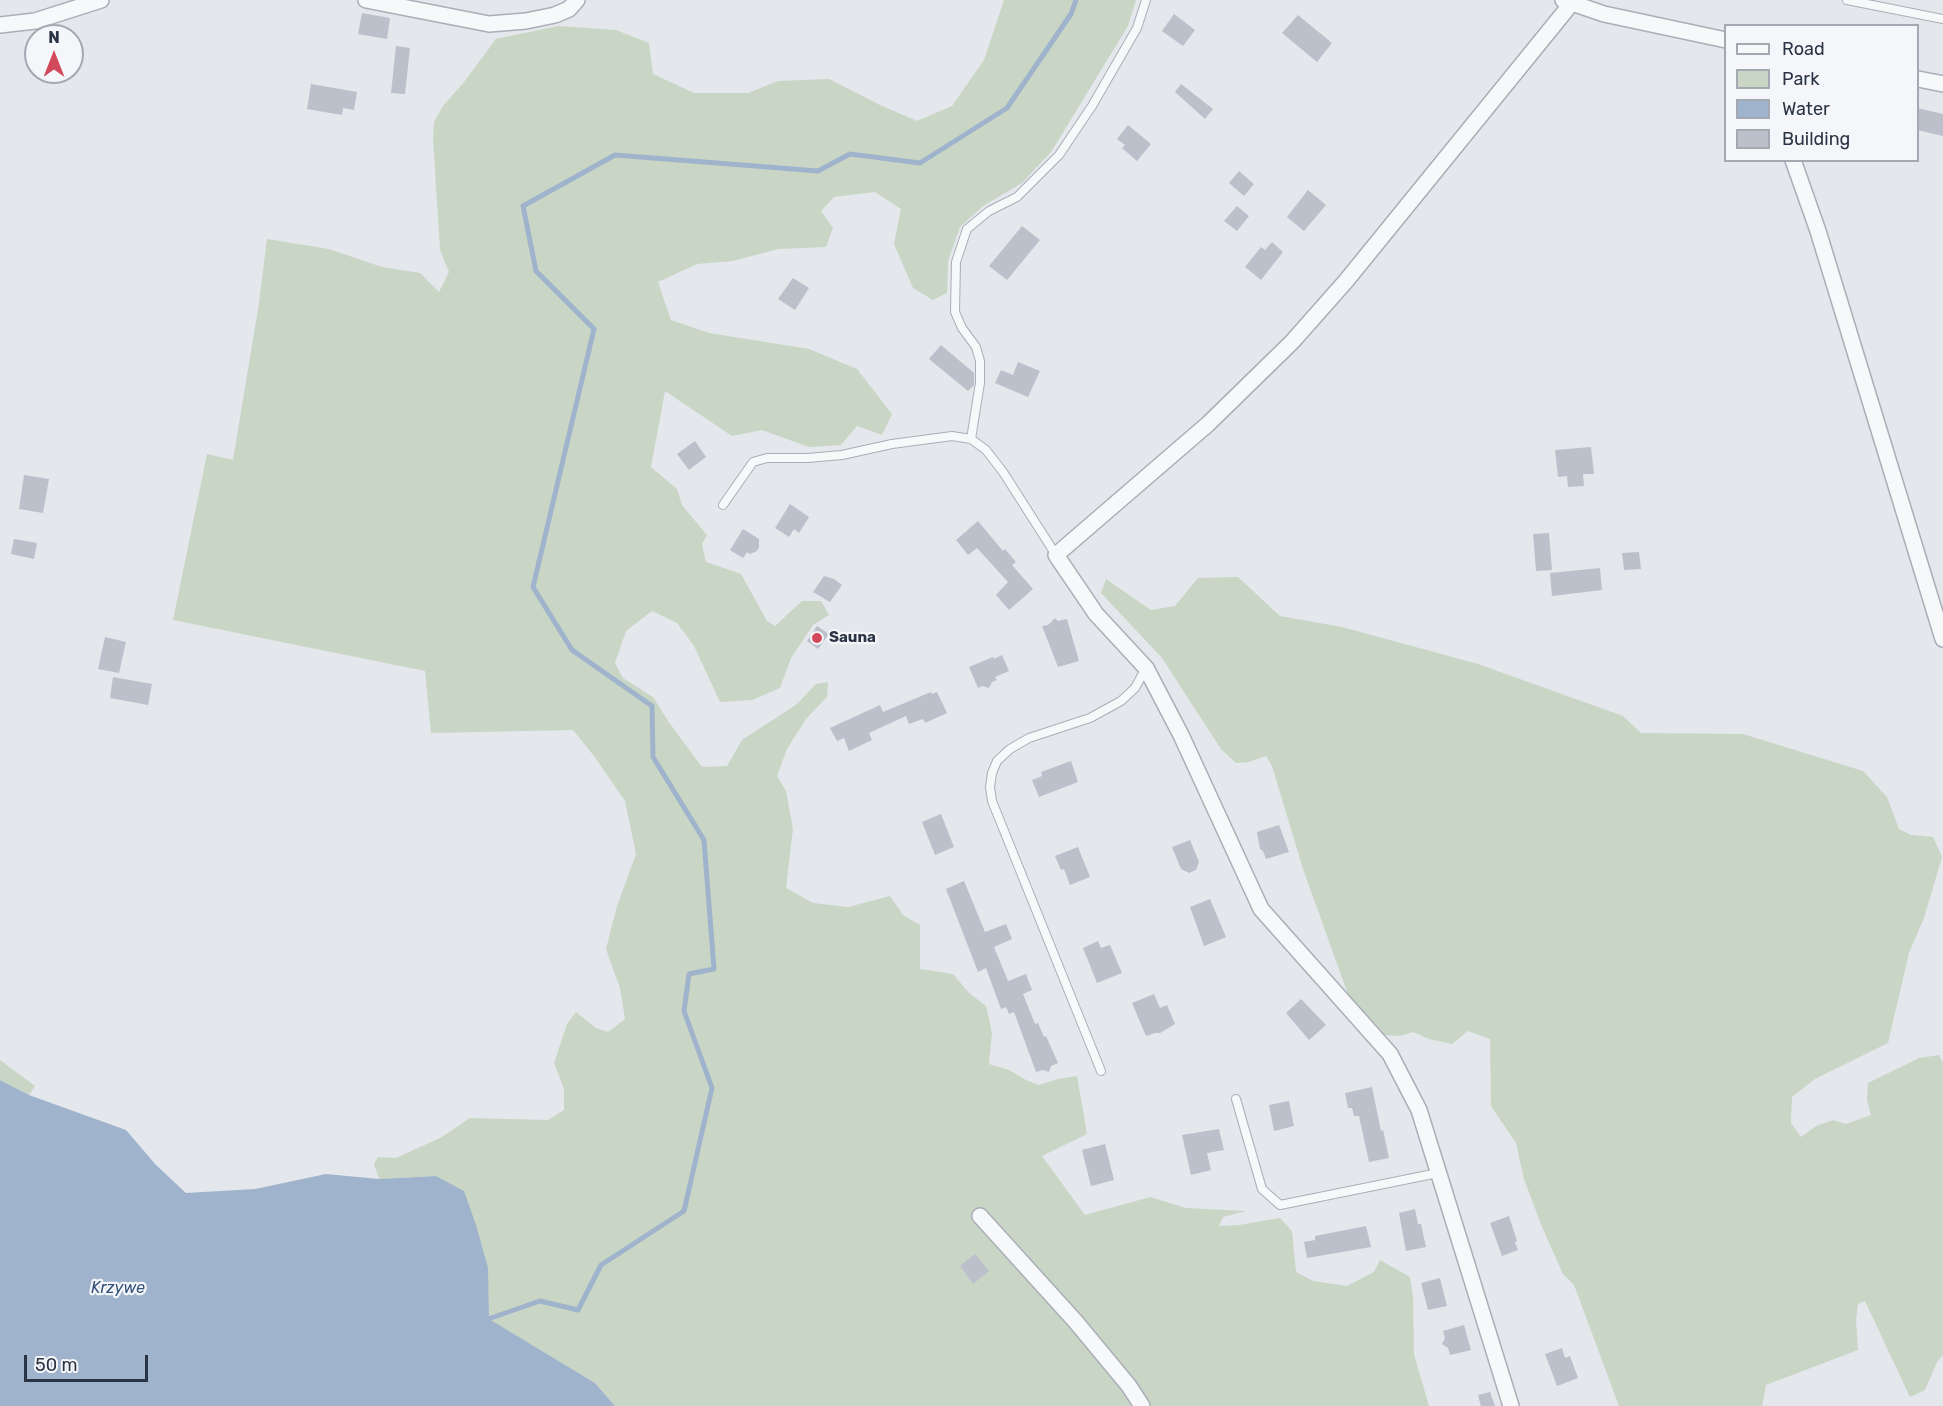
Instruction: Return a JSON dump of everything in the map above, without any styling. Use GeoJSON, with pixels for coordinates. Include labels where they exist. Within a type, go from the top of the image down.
{"type":"FeatureCollection","features":[{"type":"Feature","properties":{"kind":"street"},"geometry":{"type":"LineString","coordinates":[[0,25],[35,21],[101,0]]}},
{"type":"Feature","properties":{"kind":"street"},"geometry":{"type":"LineString","coordinates":[[366,0],[489,24],[526,21],[555,15],[569,9],[577,0]]}},
{"type":"Feature","properties":{"kind":"street"},"geometry":{"type":"LineString","coordinates":[[1511,1406],[1419,1110],[1390,1054],[1261,909],[1181,735],[1146,668],[1096,614],[1056,555],[1208,424],[1292,342],[1346,281],[1570,1],[1604,14],[1724,40]]}},
{"type":"Feature","properties":{"kind":"street"},"geometry":{"type":"LineString","coordinates":[[1919,79],[1943,84]]}},
{"type":"Feature","properties":{"kind":"street"},"geometry":{"type":"LineString","coordinates":[[1794,162],[1818,231],[1943,639]]}},
{"type":"Feature","properties":{"kind":"street"},"geometry":{"type":"LineString","coordinates":[[980,1216],[1076,1322],[1130,1386],[1142,1406]]}},
{"type":"Feature","properties":{"kind":"lane"},"geometry":{"type":"LineString","coordinates":[[970,439],[980,383],[980,361],[976,347],[962,328],[955,312],[956,262],[967,229],[988,212],[1017,196],[1059,155],[1092,106],[1137,28],[1146,0]]}},
{"type":"Feature","properties":{"kind":"lane"},"geometry":{"type":"LineString","coordinates":[[1846,0],[1943,19]]}},
{"type":"Feature","properties":{"kind":"lane"},"geometry":{"type":"LineString","coordinates":[[723,505],[753,462],[766,458],[842,455],[952,435],[970,439],[986,450],[1003,472],[1056,555]]}},
{"type":"Feature","properties":{"kind":"lane"},"geometry":{"type":"LineString","coordinates":[[1101,1071],[992,801],[990,788],[992,772],[998,760],[1010,749],[1029,738],[1090,718],[1121,701],[1134,688],[1146,668]]}},
{"type":"Feature","properties":{"kind":"lane"},"geometry":{"type":"LineString","coordinates":[[1236,1099],[1262,1190],[1280,1205],[1438,1173]]}},
{"type":"Feature","properties":{"kind":"green space"},"geometry":{"type":"Polygon","coordinates":[[[1004,0],[1136,0],[1128,26],[1051,152],[1022,183],[983,206],[960,227],[948,261],[947,293],[933,300],[913,288],[894,244],[901,209],[875,192],[834,197],[821,211],[833,228],[826,247],[778,249],[733,261],[697,264],[658,282],[671,320],[709,333],[809,349],[857,369],[892,414],[882,435],[857,426],[841,445],[809,447],[762,430],[732,436],[665,391],[651,467],[677,489],[682,505],[707,535],[702,544],[706,562],[741,574],[767,621],[775,626],[802,601],[821,601],[829,615],[813,625],[791,658],[780,688],[752,700],[720,702],[694,646],[677,623],[652,611],[626,631],[615,663],[623,678],[653,697],[702,767],[727,766],[742,740],[797,704],[816,684],[828,682],[827,697],[806,719],[787,749],[777,776],[786,791],[793,829],[786,888],[813,903],[848,907],[890,896],[903,915],[920,925],[920,969],[953,974],[969,993],[986,1006],[992,1033],[989,1064],[1009,1070],[1039,1085],[1077,1076],[1087,1134],[1042,1156],[1085,1215],[1150,1197],[1186,1208],[1246,1211],[1223,1217],[1219,1226],[1280,1218],[1292,1231],[1296,1272],[1313,1281],[1347,1286],[1374,1272],[1380,1260],[1410,1277],[1413,1297],[1414,1354],[1429,1406],[615,1406],[595,1383],[488,1319],[488,1268],[436,1176],[379,1179],[374,1164],[378,1157],[396,1158],[442,1137],[470,1118],[548,1120],[564,1110],[564,1089],[554,1063],[567,1024],[576,1012],[596,1028],[608,1032],[625,1019],[620,988],[606,949],[617,906],[636,854],[625,801],[573,730],[431,733],[425,671],[173,620],[207,454],[233,460],[259,303],[267,239],[329,249],[382,267],[420,273],[439,292],[449,272],[440,250],[434,122],[443,106],[496,39],[558,26],[616,30],[649,43],[653,74],[694,93],[748,93],[778,81],[829,79],[917,121],[952,106],[984,60],[1004,0]]]}},
{"type":"Feature","properties":{"kind":"green space"},"geometry":{"type":"Polygon","coordinates":[[[1238,577],[1280,616],[1342,627],[1478,664],[1623,716],[1641,733],[1743,734],[1863,771],[1887,797],[1899,829],[1911,835],[1933,837],[1942,857],[1924,918],[1909,953],[1888,1043],[1815,1079],[1792,1097],[1791,1123],[1801,1137],[1816,1126],[1833,1120],[1846,1124],[1871,1115],[1867,1100],[1868,1083],[1919,1058],[1939,1055],[1943,1063],[1943,1355],[1937,1362],[1925,1390],[1910,1397],[1865,1301],[1858,1304],[1856,1320],[1858,1350],[1766,1385],[1762,1406],[1619,1406],[1574,1285],[1563,1274],[1542,1227],[1524,1179],[1516,1143],[1491,1106],[1490,1039],[1468,1031],[1452,1044],[1429,1039],[1413,1032],[1400,1036],[1385,1035],[1349,997],[1303,869],[1272,766],[1266,756],[1249,762],[1236,763],[1221,749],[1162,658],[1101,593],[1106,579],[1151,610],[1175,606],[1198,578],[1238,577]]]}},
{"type":"Feature","properties":{"kind":"green space"},"geometry":{"type":"Polygon","coordinates":[[[0,1060],[35,1086],[29,1095],[0,1080],[0,1060]]]}},
{"type":"Feature","properties":{"kind":"water","name":"Krzywe"},"geometry":{"type":"Polygon","coordinates":[[[0,1080],[29,1095],[126,1130],[156,1165],[186,1193],[255,1189],[326,1174],[379,1179],[436,1176],[464,1191],[488,1268],[489,1319],[595,1383],[615,1406],[0,1406],[0,1080]]]}},
{"type":"Feature","properties":{"kind":"building"},"geometry":{"type":"Polygon","coordinates":[[[362,13],[390,18],[387,39],[358,34],[362,13]]]}},
{"type":"Feature","properties":{"kind":"building"},"geometry":{"type":"Polygon","coordinates":[[[1174,14],[1195,30],[1183,46],[1162,31],[1174,14]]]}},
{"type":"Feature","properties":{"kind":"building"},"geometry":{"type":"Polygon","coordinates":[[[1298,15],[1332,43],[1317,62],[1282,33],[1298,15]]]}},
{"type":"Feature","properties":{"kind":"building"},"geometry":{"type":"Polygon","coordinates":[[[396,46],[410,48],[405,94],[391,93],[396,46]]]}},
{"type":"Feature","properties":{"kind":"building"},"geometry":{"type":"Polygon","coordinates":[[[311,84],[357,92],[354,110],[343,108],[342,115],[307,109],[311,84]]]}},
{"type":"Feature","properties":{"kind":"building"},"geometry":{"type":"Polygon","coordinates":[[[1181,84],[1213,109],[1205,119],[1175,92],[1181,84]]]}},
{"type":"Feature","properties":{"kind":"building"},"geometry":{"type":"Polygon","coordinates":[[[1919,108],[1943,114],[1943,136],[1919,130],[1919,108]]]}},
{"type":"Feature","properties":{"kind":"building"},"geometry":{"type":"Polygon","coordinates":[[[1128,125],[1151,144],[1137,161],[1122,148],[1125,145],[1117,139],[1128,125]]]}},
{"type":"Feature","properties":{"kind":"building"},"geometry":{"type":"Polygon","coordinates":[[[1239,171],[1254,184],[1244,196],[1229,183],[1239,171]]]}},
{"type":"Feature","properties":{"kind":"building"},"geometry":{"type":"Polygon","coordinates":[[[1308,190],[1326,205],[1304,231],[1287,217],[1308,190]]]}},
{"type":"Feature","properties":{"kind":"building"},"geometry":{"type":"Polygon","coordinates":[[[1237,206],[1249,216],[1237,231],[1224,221],[1237,206]]]}},
{"type":"Feature","properties":{"kind":"building"},"geometry":{"type":"Polygon","coordinates":[[[1022,226],[1040,240],[1007,280],[989,266],[1022,226]]]}},
{"type":"Feature","properties":{"kind":"building"},"geometry":{"type":"Polygon","coordinates":[[[1272,242],[1283,252],[1261,280],[1245,267],[1261,247],[1265,250],[1272,242]]]}},
{"type":"Feature","properties":{"kind":"building"},"geometry":{"type":"Polygon","coordinates":[[[793,278],[809,288],[795,310],[778,299],[793,278]]]}},
{"type":"Feature","properties":{"kind":"building"},"geometry":{"type":"Polygon","coordinates":[[[941,345],[974,373],[974,385],[968,391],[929,359],[941,345]]]}},
{"type":"Feature","properties":{"kind":"building"},"geometry":{"type":"Polygon","coordinates":[[[1018,362],[1040,371],[1028,397],[995,383],[1001,370],[1013,375],[1018,362]]]}},
{"type":"Feature","properties":{"kind":"building"},"geometry":{"type":"Polygon","coordinates":[[[695,441],[706,457],[689,470],[677,454],[695,441]]]}},
{"type":"Feature","properties":{"kind":"building"},"geometry":{"type":"Polygon","coordinates":[[[1591,447],[1594,474],[1583,474],[1584,486],[1568,487],[1567,476],[1558,477],[1555,450],[1591,447]]]}},
{"type":"Feature","properties":{"kind":"building"},"geometry":{"type":"Polygon","coordinates":[[[24,475],[49,479],[43,513],[19,509],[24,475]]]}},
{"type":"Feature","properties":{"kind":"building"},"geometry":{"type":"Polygon","coordinates":[[[790,504],[809,517],[799,533],[794,529],[789,537],[775,528],[790,504]]]}},
{"type":"Feature","properties":{"kind":"building"},"geometry":{"type":"Polygon","coordinates":[[[978,521],[1003,551],[1005,549],[1016,562],[1012,565],[1033,589],[1009,610],[996,595],[1008,582],[977,548],[968,555],[956,540],[978,521]]]}},
{"type":"Feature","properties":{"kind":"building"},"geometry":{"type":"Polygon","coordinates":[[[743,529],[759,539],[759,547],[757,551],[750,554],[747,552],[743,558],[730,550],[743,529]]]}},
{"type":"Feature","properties":{"kind":"building"},"geometry":{"type":"Polygon","coordinates":[[[1549,533],[1552,570],[1536,571],[1533,534],[1549,533]]]}},
{"type":"Feature","properties":{"kind":"building"},"geometry":{"type":"Polygon","coordinates":[[[14,539],[37,543],[34,559],[11,554],[14,539]]]}},
{"type":"Feature","properties":{"kind":"building"},"geometry":{"type":"Polygon","coordinates":[[[1639,552],[1641,569],[1624,570],[1622,553],[1639,552]]]}},
{"type":"Feature","properties":{"kind":"building"},"geometry":{"type":"Polygon","coordinates":[[[1600,568],[1602,590],[1552,596],[1550,573],[1600,568]]]}},
{"type":"Feature","properties":{"kind":"building"},"geometry":{"type":"Polygon","coordinates":[[[824,576],[842,585],[830,602],[813,592],[824,576]]]}},
{"type":"Feature","properties":{"kind":"building"},"geometry":{"type":"Polygon","coordinates":[[[1055,618],[1058,621],[1067,619],[1079,661],[1058,667],[1042,626],[1048,625],[1055,618]]]}},
{"type":"Feature","properties":{"kind":"building","name":"Sauna"},"geometry":{"type":"Polygon","coordinates":[[[817,626],[829,634],[818,649],[807,641],[817,626]]]}},
{"type":"Feature","properties":{"kind":"building"},"geometry":{"type":"Polygon","coordinates":[[[105,637],[126,642],[119,673],[98,669],[105,637]]]}},
{"type":"Feature","properties":{"kind":"building"},"geometry":{"type":"Polygon","coordinates":[[[1002,655],[1009,671],[995,677],[997,680],[992,682],[989,688],[983,686],[978,688],[969,667],[1002,655]]]}},
{"type":"Feature","properties":{"kind":"building"},"geometry":{"type":"Polygon","coordinates":[[[113,677],[152,684],[148,705],[110,698],[113,677]]]}},
{"type":"Feature","properties":{"kind":"building"},"geometry":{"type":"Polygon","coordinates":[[[931,692],[932,694],[937,692],[947,713],[925,723],[923,719],[909,724],[906,716],[869,733],[872,740],[849,751],[844,738],[837,741],[830,728],[880,705],[883,712],[931,692]]]}},
{"type":"Feature","properties":{"kind":"building"},"geometry":{"type":"Polygon","coordinates":[[[1071,761],[1078,782],[1039,797],[1032,780],[1042,776],[1041,772],[1071,761]]]}},
{"type":"Feature","properties":{"kind":"building"},"geometry":{"type":"Polygon","coordinates":[[[941,814],[954,847],[935,855],[922,822],[941,814]]]}},
{"type":"Feature","properties":{"kind":"building"},"geometry":{"type":"Polygon","coordinates":[[[1279,825],[1289,852],[1266,859],[1260,849],[1257,832],[1279,825]]]}},
{"type":"Feature","properties":{"kind":"building"},"geometry":{"type":"Polygon","coordinates":[[[1190,840],[1199,862],[1196,870],[1189,873],[1181,869],[1172,847],[1190,840]]]}},
{"type":"Feature","properties":{"kind":"building"},"geometry":{"type":"Polygon","coordinates":[[[1078,847],[1090,877],[1070,885],[1064,869],[1061,870],[1055,856],[1078,847]]]}},
{"type":"Feature","properties":{"kind":"building"},"geometry":{"type":"Polygon","coordinates":[[[964,881],[985,932],[1006,924],[1012,939],[994,947],[1008,981],[1026,974],[1032,990],[1023,994],[1035,1024],[1038,1023],[1044,1037],[1046,1036],[1058,1063],[1051,1066],[1049,1072],[1043,1070],[1036,1072],[1014,1012],[1009,1014],[1006,1007],[1001,1009],[986,968],[978,972],[946,889],[964,881]]]}},
{"type":"Feature","properties":{"kind":"building"},"geometry":{"type":"Polygon","coordinates":[[[1210,899],[1226,937],[1204,946],[1190,907],[1210,899]]]}},
{"type":"Feature","properties":{"kind":"building"},"geometry":{"type":"Polygon","coordinates":[[[1098,941],[1101,948],[1110,945],[1122,973],[1097,983],[1083,948],[1098,941]]]}},
{"type":"Feature","properties":{"kind":"building"},"geometry":{"type":"Polygon","coordinates":[[[1154,994],[1160,1008],[1167,1005],[1175,1024],[1160,1033],[1146,1036],[1132,1003],[1154,994]]]}},
{"type":"Feature","properties":{"kind":"building"},"geometry":{"type":"Polygon","coordinates":[[[1301,999],[1326,1025],[1309,1040],[1286,1013],[1301,999]]]}},
{"type":"Feature","properties":{"kind":"building"},"geometry":{"type":"Polygon","coordinates":[[[1372,1087],[1389,1158],[1369,1162],[1359,1116],[1354,1116],[1352,1108],[1348,1108],[1345,1093],[1372,1087]]]}},
{"type":"Feature","properties":{"kind":"building"},"geometry":{"type":"Polygon","coordinates":[[[1289,1101],[1294,1126],[1274,1131],[1269,1105],[1289,1101]]]}},
{"type":"Feature","properties":{"kind":"building"},"geometry":{"type":"Polygon","coordinates":[[[1219,1129],[1224,1150],[1207,1153],[1211,1170],[1191,1175],[1182,1135],[1219,1129]]]}},
{"type":"Feature","properties":{"kind":"building"},"geometry":{"type":"Polygon","coordinates":[[[1105,1144],[1114,1180],[1091,1186],[1082,1150],[1105,1144]]]}},
{"type":"Feature","properties":{"kind":"building"},"geometry":{"type":"Polygon","coordinates":[[[1415,1209],[1426,1247],[1406,1251],[1399,1213],[1415,1209]]]}},
{"type":"Feature","properties":{"kind":"building"},"geometry":{"type":"Polygon","coordinates":[[[1509,1216],[1518,1250],[1502,1256],[1490,1223],[1509,1216]]]}},
{"type":"Feature","properties":{"kind":"building"},"geometry":{"type":"Polygon","coordinates":[[[1366,1226],[1371,1247],[1307,1258],[1304,1242],[1315,1240],[1315,1236],[1366,1226]]]}},
{"type":"Feature","properties":{"kind":"building"},"geometry":{"type":"Polygon","coordinates":[[[975,1254],[989,1271],[973,1284],[960,1266],[975,1254]]]}},
{"type":"Feature","properties":{"kind":"building"},"geometry":{"type":"Polygon","coordinates":[[[1440,1278],[1447,1306],[1428,1310],[1421,1283],[1440,1278]]]}},
{"type":"Feature","properties":{"kind":"building"},"geometry":{"type":"Polygon","coordinates":[[[1464,1325],[1471,1350],[1450,1355],[1448,1348],[1442,1344],[1445,1338],[1443,1331],[1464,1325]]]}},
{"type":"Feature","properties":{"kind":"building"},"geometry":{"type":"Polygon","coordinates":[[[1562,1348],[1565,1358],[1570,1356],[1578,1378],[1557,1386],[1545,1354],[1562,1348]]]}},
{"type":"Feature","properties":{"kind":"building"},"geometry":{"type":"Polygon","coordinates":[[[1490,1392],[1495,1406],[1481,1406],[1478,1395],[1490,1392]]]}},
{"type":"Feature","properties":{"kind":"waterway"},"geometry":{"type":"LineString","coordinates":[[488,1319],[540,1301],[578,1310],[601,1265],[684,1211],[712,1088],[684,1011],[689,974],[714,969],[704,840],[653,757],[652,706],[572,650],[533,587],[594,329],[536,271],[523,206],[615,155],[818,171],[850,154],[920,163],[1007,108],[1071,14],[1076,0]]}},
{"type":"Feature","properties":{"kind":"place","name":"Sauna"},"geometry":{"type":"Point","coordinates":[817,638]}}]}
